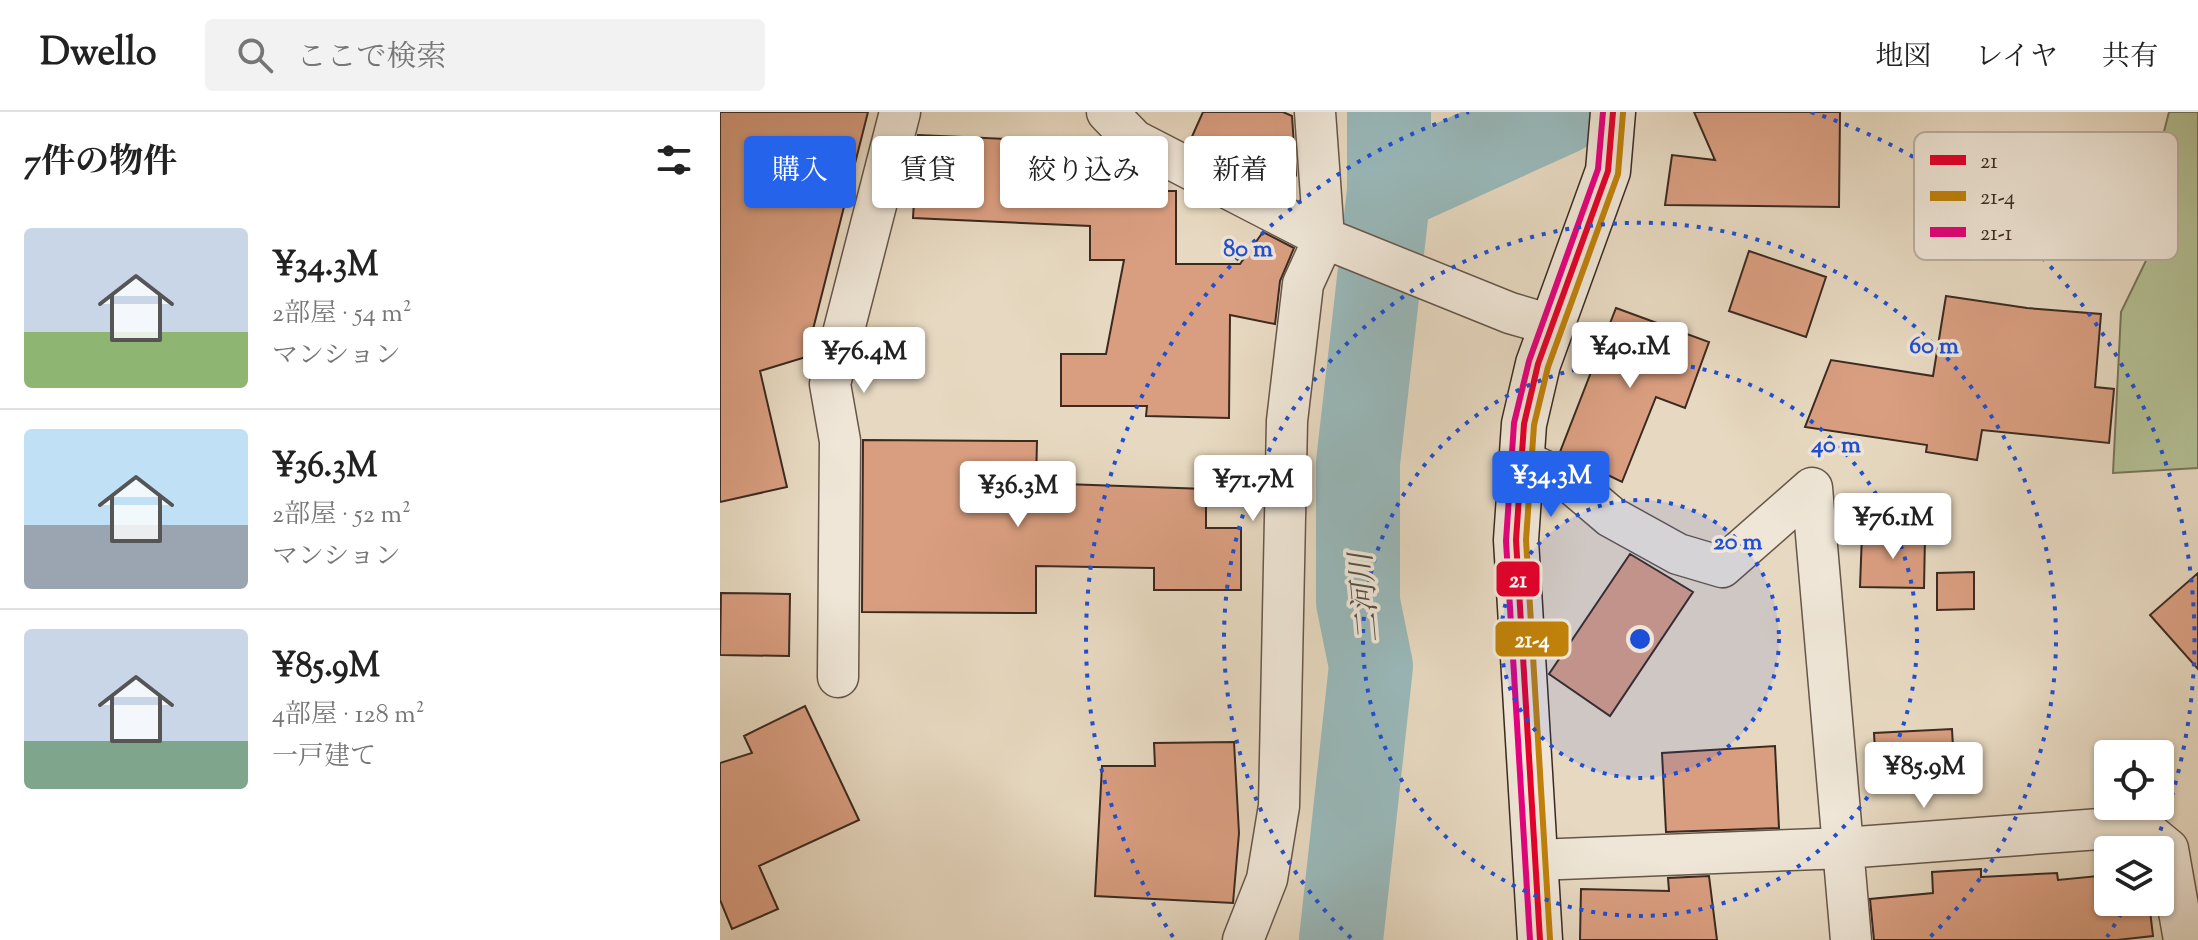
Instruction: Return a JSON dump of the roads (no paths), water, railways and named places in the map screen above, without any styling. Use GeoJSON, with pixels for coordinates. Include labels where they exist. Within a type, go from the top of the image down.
{"type":"FeatureCollection","features":[{"type":"Feature","properties":{"kind":"street"},"geometry":{"type":"LineString","coordinates":[[838,677],[840,441],[830,384],[900,112]]}},
{"type":"Feature","properties":{"kind":"street"},"geometry":{"type":"LineString","coordinates":[[1107,112],[1134,140],[1335,243],[1510,313],[1551,325]]}},
{"type":"Feature","properties":{"kind":"street"},"geometry":{"type":"LineString","coordinates":[[1243,940],[1267,879],[1279,806],[1287,421],[1303,284],[1335,243],[1315,112]]}},
{"type":"Feature","properties":{"kind":"street"},"geometry":{"type":"LineString","coordinates":[[1540,940],[1516,540],[1524,424],[1551,325],[1608,171],[1613,113]]}},
{"type":"Feature","properties":{"kind":"street"},"geometry":{"type":"LineString","coordinates":[[1521,460],[1571,483],[1611,517],[1678,554],[1722,567],[1812,488],[1851,940]]}},
{"type":"Feature","properties":{"kind":"street"},"geometry":{"type":"LineString","coordinates":[[1535,860],[1844,848],[2140,826],[2168,849],[2184,940]]}},
{"type":"Feature","properties":{"kind":"waterway","name":"二河川"},"geometry":{"type":"LineString","coordinates":[[1341,940],[1371,666],[1358,602],[1358,463],[1389,191],[1389,112]]}},
{"type":"Feature","properties":{"kind":"waterway"},"geometry":{"type":"LineString","coordinates":[[1389,191],[1563,112]]}}]}
